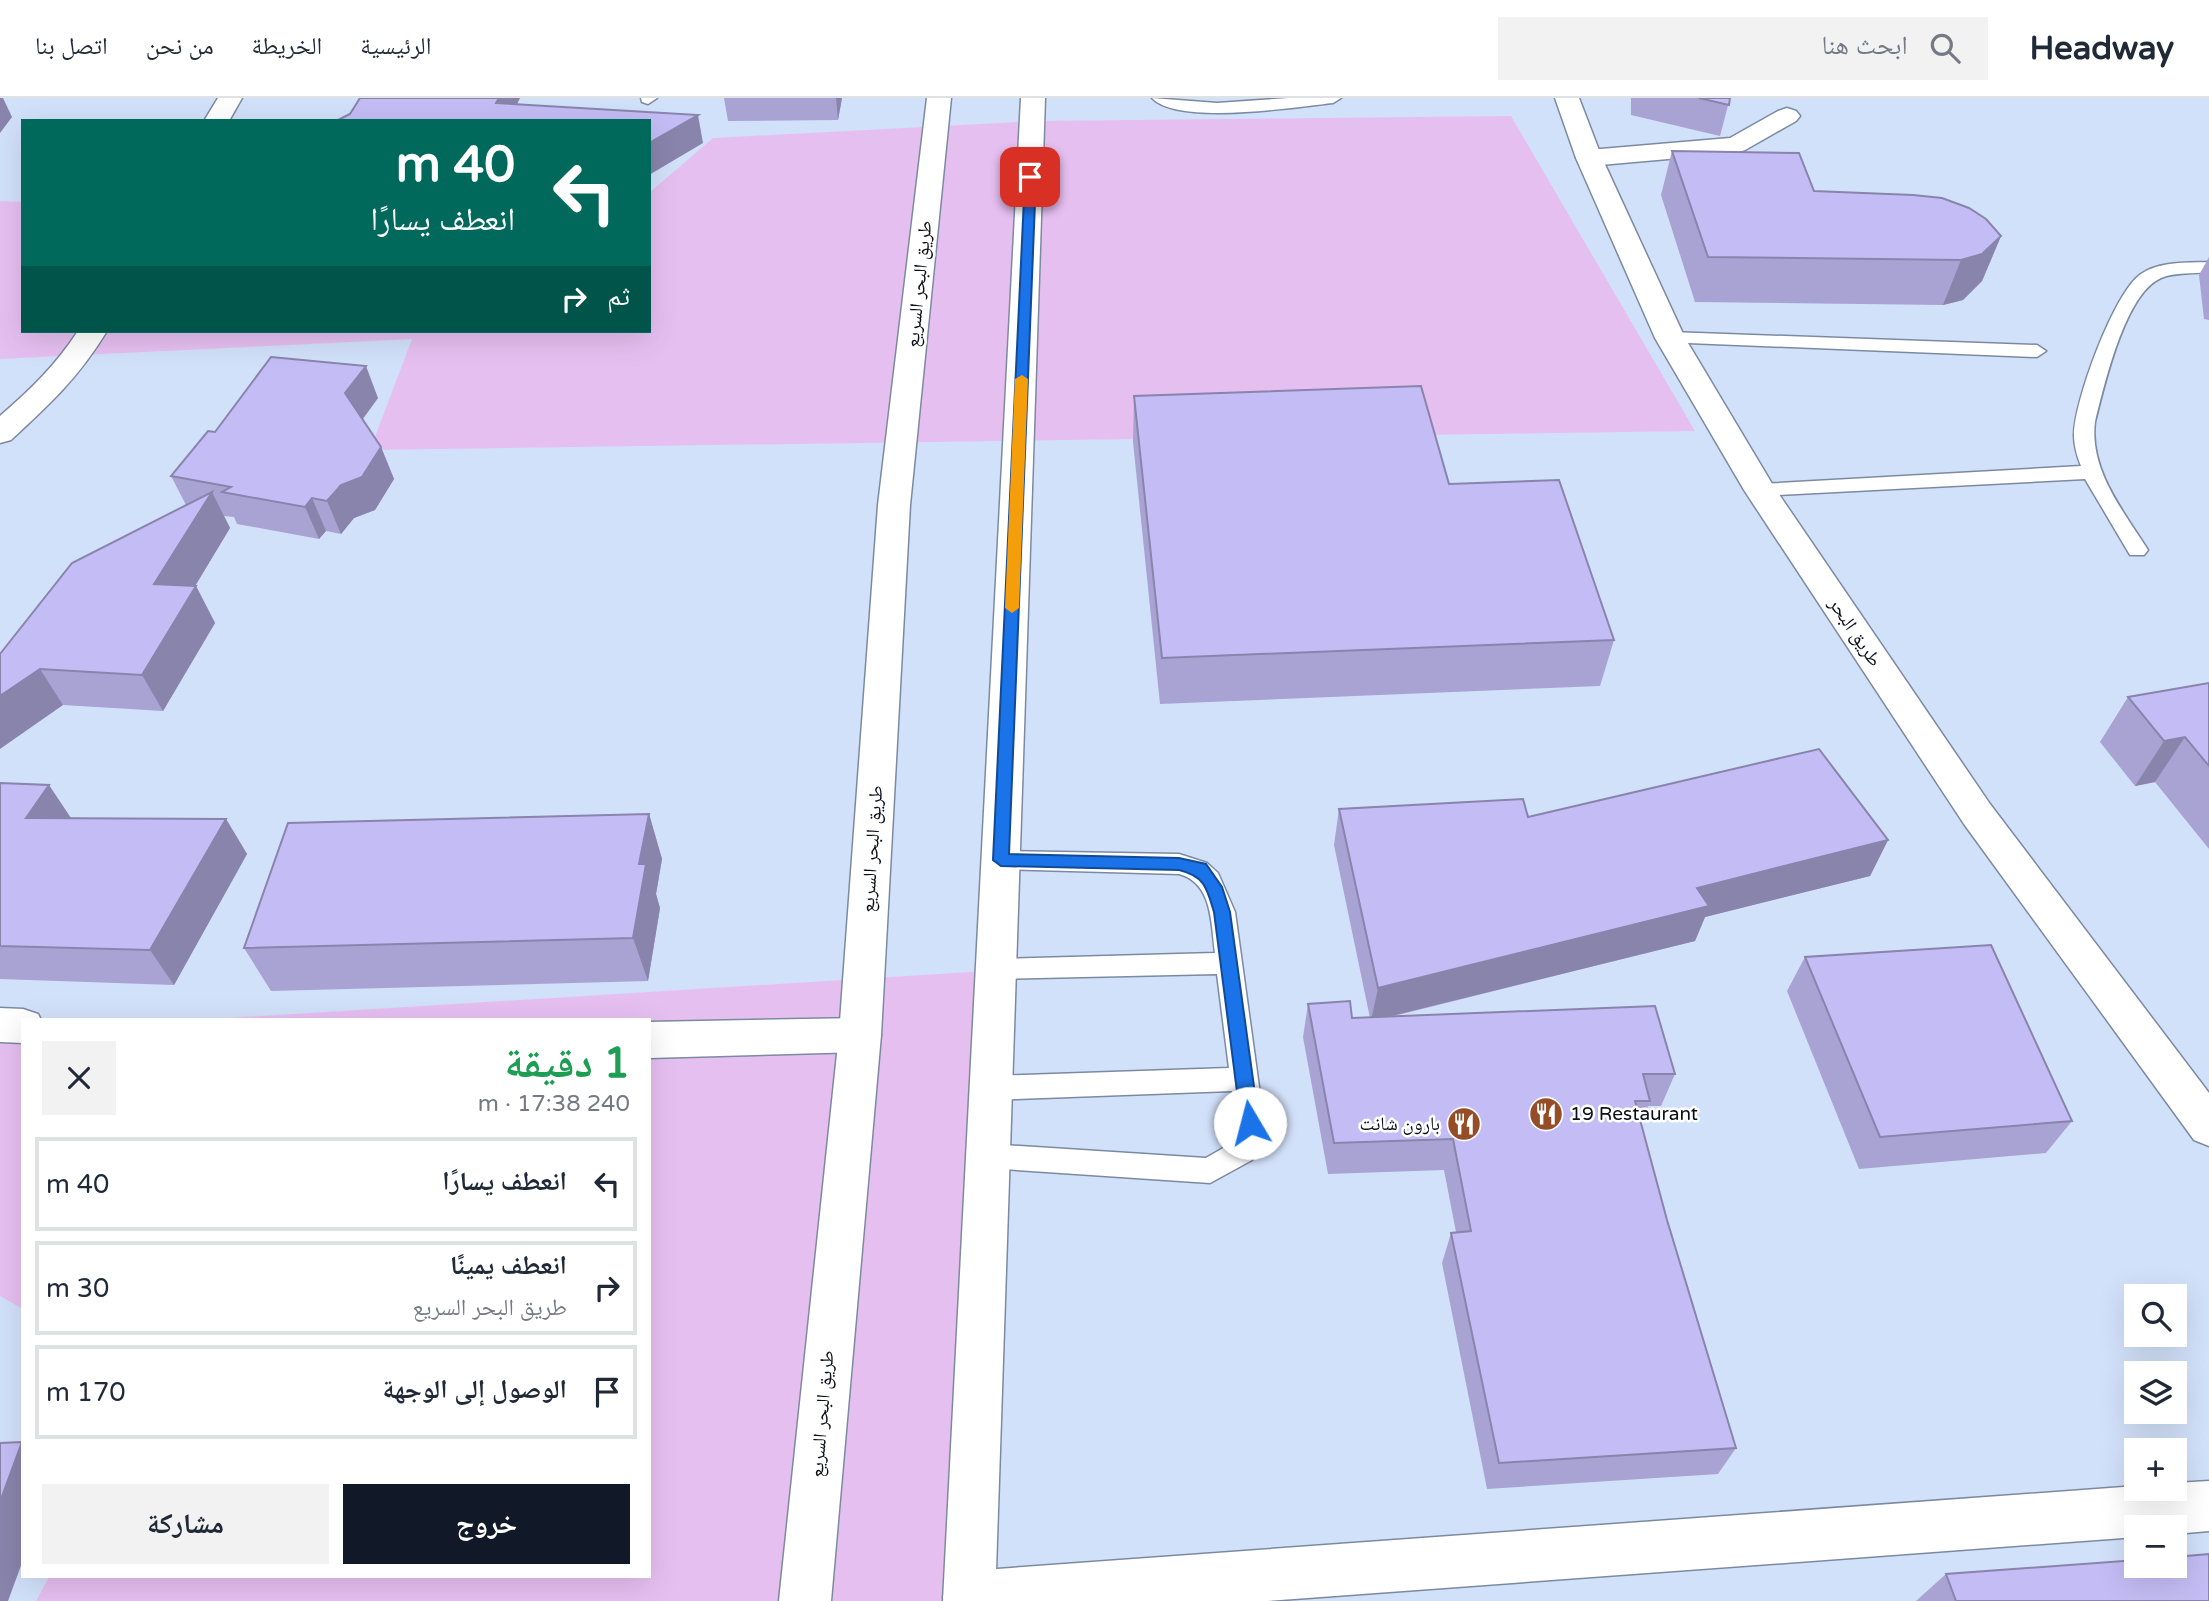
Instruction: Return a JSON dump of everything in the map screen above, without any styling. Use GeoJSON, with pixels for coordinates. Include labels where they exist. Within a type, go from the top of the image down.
{"type":"FeatureCollection","features":[{"type":"Feature","properties":{"kind":"main road"},"geometry":{"type":"LineString","coordinates":[[217,119],[230,98]]}},
{"type":"Feature","properties":{"kind":"main road","name":"طريق البحر السريع"},"geometry":{"type":"LineString","coordinates":[[806,1601],[823,1399],[860,1035],[894,505],[939,98]]}},
{"type":"Feature","properties":{"kind":"main road"},"geometry":{"type":"LineString","coordinates":[[1033,98],[969,1599],[2209,1506]]}},
{"type":"Feature","properties":{"kind":"main road","name":"طريق البحر"},"geometry":{"type":"LineString","coordinates":[[1567,98],[1589,158],[1670,338],[1760,490],[1977,814],[2209,1127]]}},
{"type":"Feature","properties":{"kind":"main road"},"geometry":{"type":"LineString","coordinates":[[1589,158],[1736,145],[1787,116]]}},
{"type":"Feature","properties":{"kind":"main road"},"geometry":{"type":"LineString","coordinates":[[0,433],[53,385],[73,362],[91,333]]}},
{"type":"Feature","properties":{"kind":"main road"},"geometry":{"type":"LineString","coordinates":[[0,1025],[21,1026]]}},
{"type":"Feature","properties":{"kind":"main road"},"geometry":{"type":"LineString","coordinates":[[651,1040],[860,1035]]}},
{"type":"Feature","properties":{"kind":"lane"},"geometry":{"type":"LineString","coordinates":[[1160,98],[1180,106],[1206,109],[1333,98]]}},
{"type":"Feature","properties":{"kind":"lane"},"geometry":{"type":"LineString","coordinates":[[2137,550],[2110,510],[2093,472],[2084,435],[2094,387],[2133,290],[2149,276],[2209,267]]}},
{"type":"Feature","properties":{"kind":"lane"},"geometry":{"type":"LineString","coordinates":[[1670,338],[2037,351]]}},
{"type":"Feature","properties":{"kind":"lane"},"geometry":{"type":"LineString","coordinates":[[1760,490],[2093,472]]}},
{"type":"Feature","properties":{"kind":"lane"},"geometry":{"type":"LineString","coordinates":[[988,1156],[1210,1171],[1242,1151],[1250,1123],[1222,912],[1214,887],[1200,869],[1179,864],[1001,860]]}},
{"type":"Feature","properties":{"kind":"lane"},"geometry":{"type":"LineString","coordinates":[[996,969],[1229,963]]}},
{"type":"Feature","properties":{"kind":"lane"},"geometry":{"type":"LineString","coordinates":[[991,1088],[1244,1079]]}},
{"type":"Feature","properties":{"kind":"shaded area"},"geometry":{"type":"Polygon","coordinates":[[[1511,116],[1695,431],[370,450],[412,339],[0,359],[0,201],[21,202],[21,333],[651,333],[651,191],[713,138],[1036,121],[1511,116]]]}},
{"type":"Feature","properties":{"kind":"shaded area"},"geometry":{"type":"Polygon","coordinates":[[[986,971],[981,1601],[36,1601],[48,1578],[651,1578],[651,1018],[228,1018],[986,971]]]}},
{"type":"Feature","properties":{"kind":"shaded area"},"geometry":{"type":"Polygon","coordinates":[[[21,1031],[21,1308],[0,1296],[0,1033],[21,1031]]]}},
{"type":"Feature","properties":{"kind":"building"},"geometry":{"type":"Polygon","coordinates":[[[360,98],[499,98],[496,103],[698,115],[651,142],[651,119],[340,119],[350,114],[360,98]]]}},
{"type":"Feature","properties":{"kind":"building"},"geometry":{"type":"Polygon","coordinates":[[[1699,98],[1730,98],[1729,105],[1699,98]]]}},
{"type":"Feature","properties":{"kind":"building"},"geometry":{"type":"Polygon","coordinates":[[[1672,151],[1799,153],[1814,191],[1942,198],[1969,208],[1986,219],[2001,236],[1982,254],[1961,260],[1708,257],[1672,151]]]}},
{"type":"Feature","properties":{"kind":"building"},"geometry":{"type":"Polygon","coordinates":[[[271,357],[366,366],[345,393],[381,447],[362,477],[341,485],[327,501],[312,498],[305,507],[222,492],[231,487],[171,476],[208,431],[215,432],[271,357]]]}},
{"type":"Feature","properties":{"kind":"building"},"geometry":{"type":"Polygon","coordinates":[[[1421,386],[1449,484],[1559,480],[1614,640],[1162,658],[1134,396],[1421,386]]]}},
{"type":"Feature","properties":{"kind":"building"},"geometry":{"type":"Polygon","coordinates":[[[212,492],[154,584],[196,586],[142,675],[40,669],[0,696],[0,654],[72,563],[212,492]]]}},
{"type":"Feature","properties":{"kind":"building"},"geometry":{"type":"Polygon","coordinates":[[[2209,683],[2209,766],[2185,737],[2164,741],[2128,697],[2209,683]]]}},
{"type":"Feature","properties":{"kind":"building"},"geometry":{"type":"Polygon","coordinates":[[[1819,749],[1888,840],[1697,888],[1709,906],[1378,988],[1339,809],[1523,799],[1528,817],[1819,749]]]}},
{"type":"Feature","properties":{"kind":"building"},"geometry":{"type":"Polygon","coordinates":[[[0,783],[49,785],[26,818],[226,819],[150,950],[0,946],[0,783]]]}},
{"type":"Feature","properties":{"kind":"building"},"geometry":{"type":"Polygon","coordinates":[[[649,814],[639,864],[646,864],[633,938],[244,948],[288,823],[649,814]]]}},
{"type":"Feature","properties":{"kind":"building"},"geometry":{"type":"Polygon","coordinates":[[[1991,945],[2072,1121],[1880,1137],[1805,957],[1991,945]]]}},
{"type":"Feature","properties":{"kind":"building"},"geometry":{"type":"Polygon","coordinates":[[[1350,1001],[1352,1018],[1655,1006],[1675,1074],[1643,1074],[1650,1101],[1635,1101],[1667,1220],[1736,1448],[1499,1463],[1451,1233],[1471,1231],[1453,1139],[1334,1143],[1308,1004],[1350,1001]]]}},
{"type":"Feature","properties":{"kind":"building"},"geometry":{"type":"Polygon","coordinates":[[[21,1442],[0,1502],[0,1443],[21,1442]]]}},
{"type":"Feature","properties":{"kind":"building"},"geometry":{"type":"Polygon","coordinates":[[[2209,1554],[2209,1601],[1956,1601],[1946,1574],[2124,1561],[2124,1578],[2187,1578],[2187,1556],[2209,1554]]]}},
{"type":"Feature","properties":{"kind":"slow traffic"},"geometry":{"type":"LineString","coordinates":[[1012,608],[1022,379]]}},
{"type":"Feature","properties":{"kind":"place","name":"19 Restaurant"},"geometry":{"type":"Point","coordinates":[1546,1114]}},
{"type":"Feature","properties":{"kind":"place","name":"بارون شانت"},"geometry":{"type":"Point","coordinates":[1464,1124]}},
{"type":"Feature","properties":{"kind":"route"},"geometry":{"type":"LineString","coordinates":[[1030,177],[1001,860],[1179,864],[1200,869],[1214,887],[1222,912],[1250,1123]]}}]}
